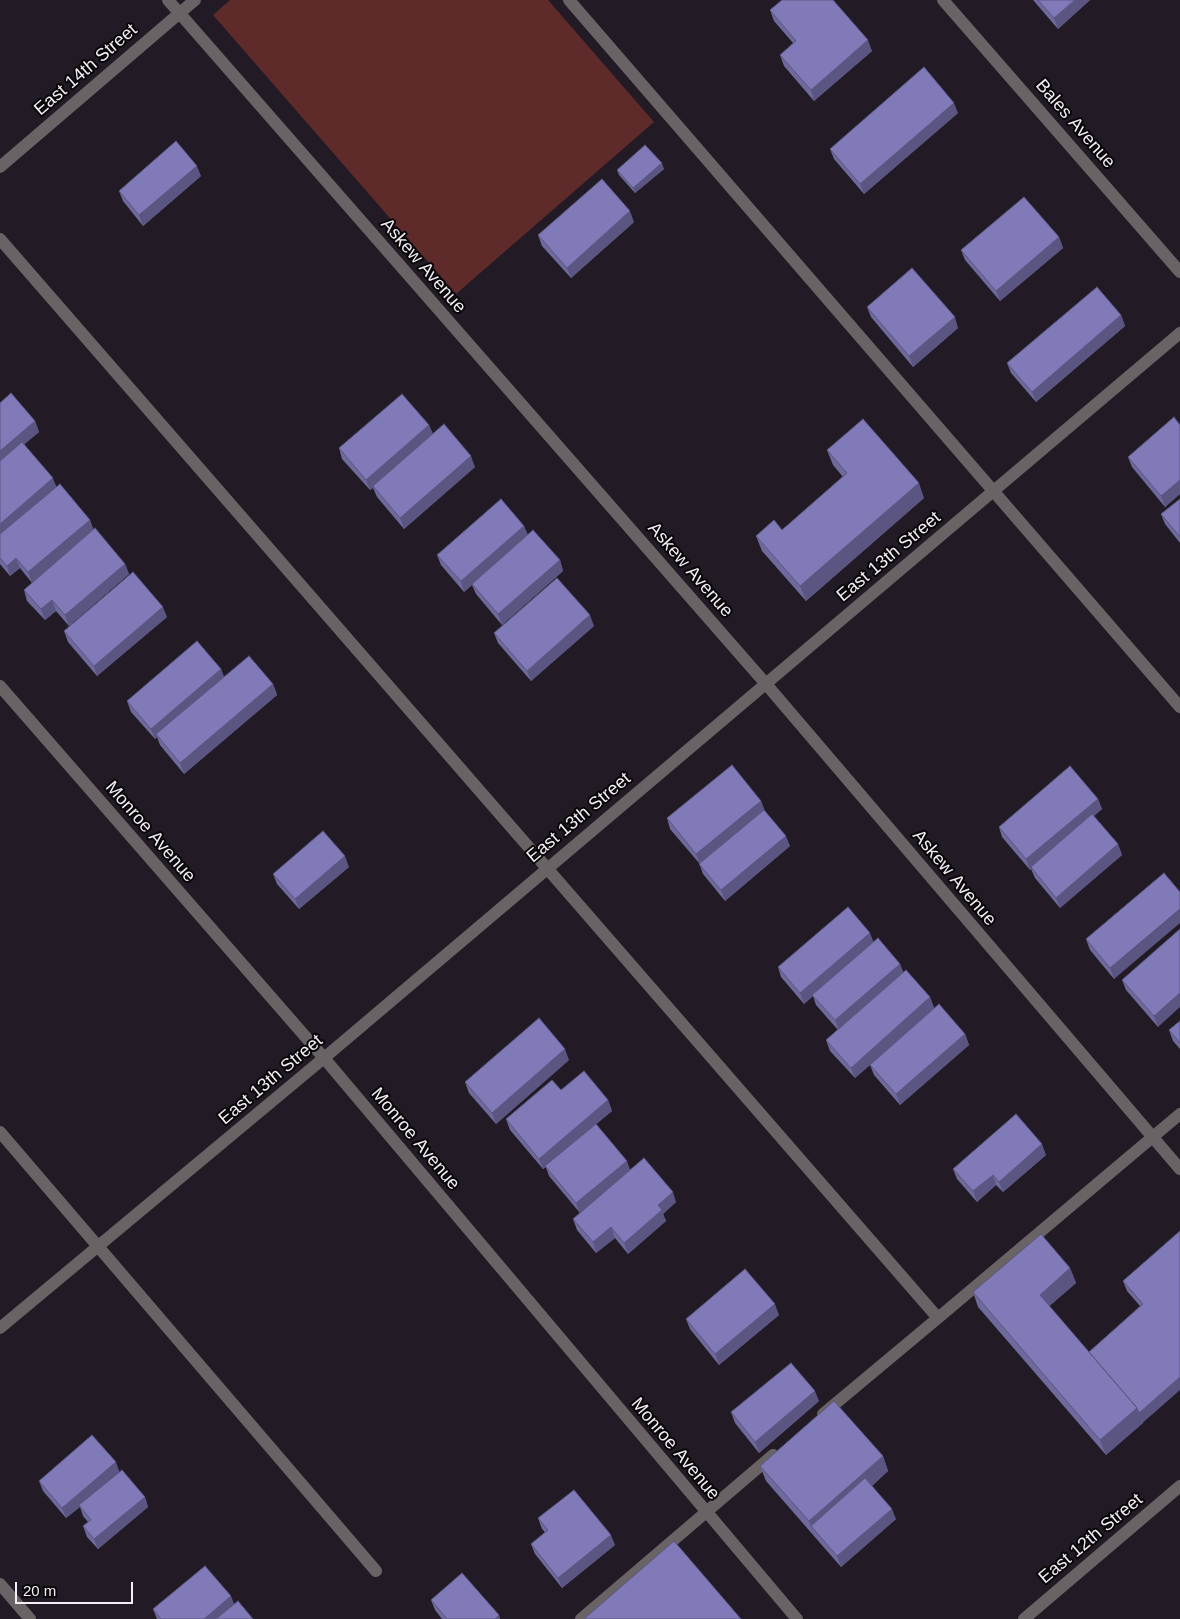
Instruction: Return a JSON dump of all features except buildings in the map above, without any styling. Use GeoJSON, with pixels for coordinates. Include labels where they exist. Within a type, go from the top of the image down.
{"type":"FeatureCollection","features":[{"type":"Feature","properties":{"kind":"street","name":"Askew Avenue"},"geometry":{"type":"LineString","coordinates":[[168,0],[766,684],[1180,1169]]}},
{"type":"Feature","properties":{"kind":"street","name":"East 14th Street"},"geometry":{"type":"LineString","coordinates":[[0,166],[195,0]]}},
{"type":"Feature","properties":{"kind":"street"},"geometry":{"type":"LineString","coordinates":[[569,0],[1180,707]]}},
{"type":"Feature","properties":{"kind":"street","name":"Bales Avenue"},"geometry":{"type":"LineString","coordinates":[[943,0],[1180,272]]}},
{"type":"Feature","properties":{"kind":"street"},"geometry":{"type":"LineString","coordinates":[[0,239],[938,1318]]}},
{"type":"Feature","properties":{"kind":"street","name":"East 13th Street"},"geometry":{"type":"LineString","coordinates":[[0,1328],[324,1058],[546,868],[1180,333]]}},
{"type":"Feature","properties":{"kind":"street","name":"Monroe Avenue"},"geometry":{"type":"LineString","coordinates":[[0,686],[324,1058],[797,1619]]}},
{"type":"Feature","properties":{"kind":"street"},"geometry":{"type":"LineString","coordinates":[[816,1420],[1180,1114]]}},
{"type":"Feature","properties":{"kind":"street"},"geometry":{"type":"LineString","coordinates":[[0,1132],[376,1571]]}},
{"type":"Feature","properties":{"kind":"street"},"geometry":{"type":"LineString","coordinates":[[581,1619],[786,1445]]}},
{"type":"Feature","properties":{"kind":"street","name":"East 12th Street"},"geometry":{"type":"LineString","coordinates":[[1024,1619],[1180,1486]]}},
{"type":"Feature","properties":{"kind":"street"},"geometry":{"type":"LineString","coordinates":[[0,1584],[30,1619]]}},
{"type":"Feature","properties":{"kind":"shaded area"},"geometry":{"type":"Polygon","coordinates":[[[230,0],[548,0],[654,122],[456,294],[213,15],[230,0]]]}}]}
